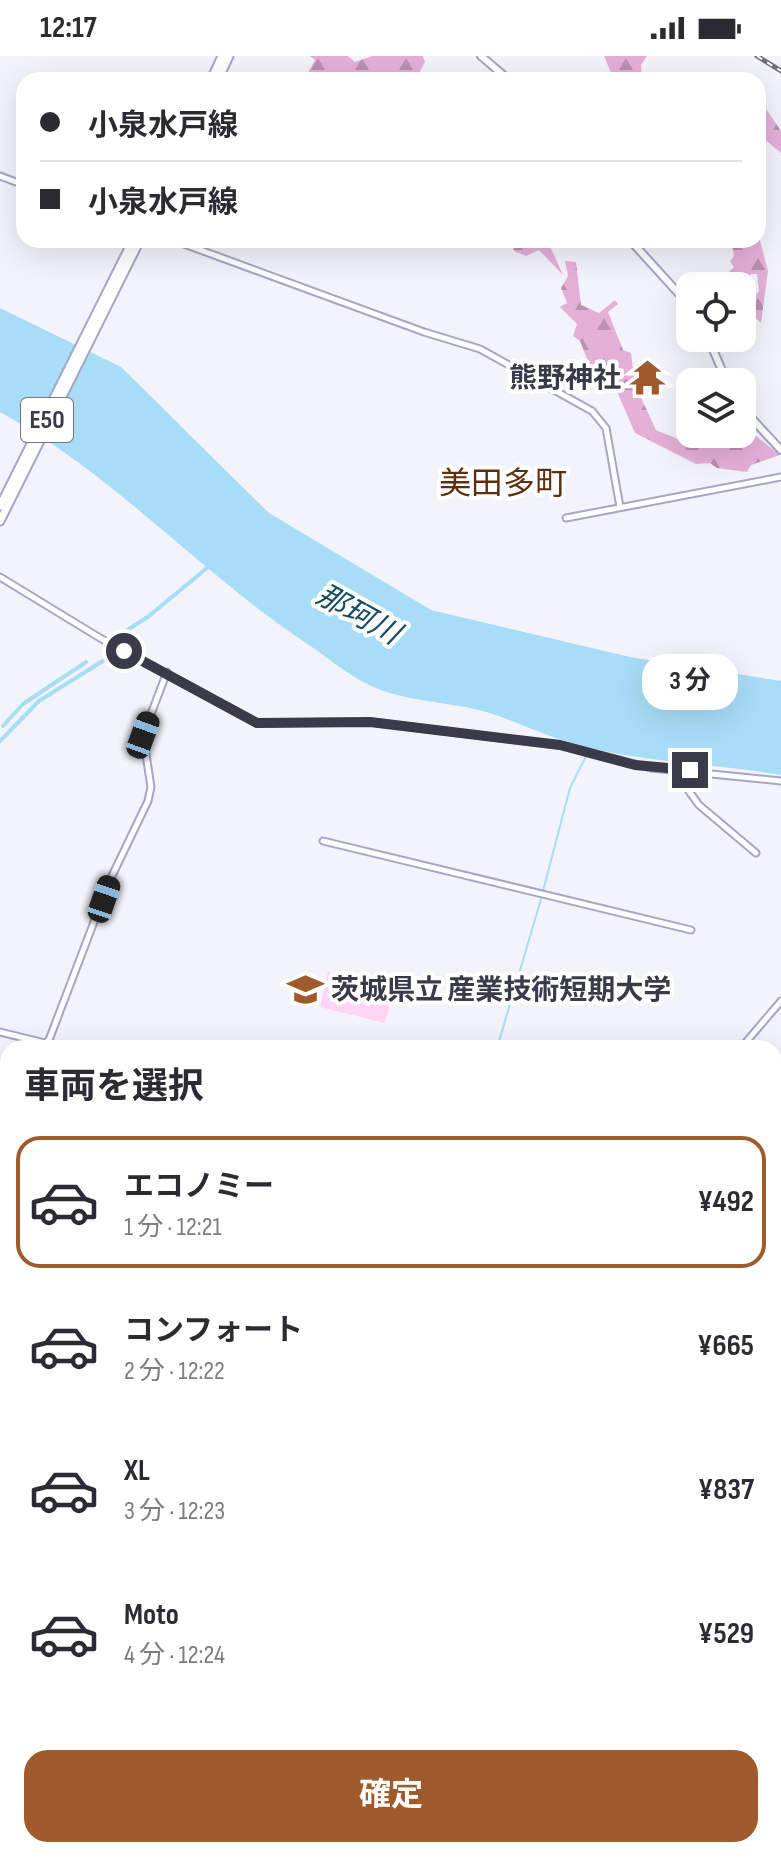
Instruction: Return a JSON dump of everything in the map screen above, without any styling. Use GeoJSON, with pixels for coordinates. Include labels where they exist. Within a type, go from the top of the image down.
{"type":"FeatureCollection","features":[{"type":"Feature","properties":{"kind":"highway","name":"E50"},"geometry":{"type":"LineString","coordinates":[[0,506],[129,248]]}},
{"type":"Feature","properties":{"kind":"highway","name":"E50"},"geometry":{"type":"LineString","coordinates":[[0,521],[136,248]]}},
{"type":"Feature","properties":{"kind":"main road"},"geometry":{"type":"LineString","coordinates":[[481,56],[500,72]]}},
{"type":"Feature","properties":{"kind":"main road"},"geometry":{"type":"LineString","coordinates":[[637,248],[676,291]]}},
{"type":"Feature","properties":{"kind":"main road"},"geometry":{"type":"LineString","coordinates":[[756,423],[781,450]]}},
{"type":"Feature","properties":{"kind":"street"},"geometry":{"type":"LineString","coordinates":[[195,248],[424,332],[480,349],[592,411],[606,428],[620,507]]}},
{"type":"Feature","properties":{"kind":"street"},"geometry":{"type":"LineString","coordinates":[[566,518],[781,477]]}},
{"type":"Feature","properties":{"kind":"street"},"geometry":{"type":"LineString","coordinates":[[0,577],[100,638],[167,672],[237,715],[257,723],[370,722],[560,745],[635,765],[781,781]]}},
{"type":"Feature","properties":{"kind":"street"},"geometry":{"type":"LineString","coordinates":[[49,1040],[110,880],[148,801],[151,787],[143,735],[167,672]]}},
{"type":"Feature","properties":{"kind":"street"},"geometry":{"type":"LineString","coordinates":[[673,769],[699,805],[756,853]]}},
{"type":"Feature","properties":{"kind":"street"},"geometry":{"type":"LineString","coordinates":[[323,841],[691,930]]}},
{"type":"Feature","properties":{"kind":"street"},"geometry":{"type":"LineString","coordinates":[[748,1040],[781,1001]]}},
{"type":"Feature","properties":{"kind":"street"},"geometry":{"type":"LineString","coordinates":[[0,1032],[33,1040]]}},
{"type":"Feature","properties":{"kind":"shaded area"},"geometry":{"type":"Polygon","coordinates":[[[328,972],[394,988],[385,1023],[320,1007],[328,972]]]}},
{"type":"Feature","properties":{"kind":"green space"},"geometry":{"type":"Polygon","coordinates":[[[310,56],[348,56],[355,62],[373,56],[423,56],[425,62],[420,72],[308,72],[315,60],[310,56]]]}},
{"type":"Feature","properties":{"kind":"green space"},"geometry":{"type":"Polygon","coordinates":[[[604,56],[647,56],[641,65],[641,72],[611,72],[604,56]]]}},
{"type":"Feature","properties":{"kind":"green space"},"geometry":{"type":"Polygon","coordinates":[[[766,109],[781,131],[781,153],[766,141],[766,109]]]}},
{"type":"Feature","properties":{"kind":"green space"},"geometry":{"type":"Polygon","coordinates":[[[513,248],[551,248],[563,275],[539,250],[526,256],[513,248]]]}},
{"type":"Feature","properties":{"kind":"green space"},"geometry":{"type":"Polygon","coordinates":[[[732,248],[762,248],[768,271],[761,323],[756,319],[756,294],[759,291],[756,272],[729,272],[734,267],[730,261],[734,256],[732,248]]]}},
{"type":"Feature","properties":{"kind":"green space"},"geometry":{"type":"Polygon","coordinates":[[[565,261],[576,262],[581,305],[599,313],[615,300],[618,304],[608,312],[623,350],[631,353],[635,385],[656,430],[676,438],[676,448],[756,448],[756,436],[780,455],[751,465],[747,472],[717,468],[710,463],[696,464],[635,433],[615,387],[613,370],[607,379],[595,379],[580,341],[573,336],[577,324],[560,307],[567,303],[561,288],[568,276],[565,261]]]}},
{"type":"Feature","properties":{"kind":"water","name":"那珂川"},"geometry":{"type":"Polygon","coordinates":[[[0,308],[121,367],[269,513],[431,610],[630,657],[781,681],[781,775],[598,750],[475,709],[395,694],[353,676],[269,617],[81,465],[0,412],[0,308]]]}},
{"type":"Feature","properties":{"kind":"waterway"},"geometry":{"type":"LineString","coordinates":[[120,635],[149,616],[207,568]]}},
{"type":"Feature","properties":{"kind":"waterway"},"geometry":{"type":"LineString","coordinates":[[0,741],[39,701],[106,659]]}},
{"type":"Feature","properties":{"kind":"waterway"},"geometry":{"type":"LineString","coordinates":[[76,669],[86,662]]}},
{"type":"Feature","properties":{"kind":"waterway"},"geometry":{"type":"LineString","coordinates":[[3,726],[23,704],[74,670]]}},
{"type":"Feature","properties":{"kind":"waterway"},"geometry":{"type":"LineString","coordinates":[[543,891],[570,788],[591,746]]}},
{"type":"Feature","properties":{"kind":"waterway"},"geometry":{"type":"LineString","coordinates":[[499,1040],[542,896]]}},
{"type":"Feature","properties":{"kind":"railway"},"geometry":{"type":"LineString","coordinates":[[757,56],[781,71]]}},
{"type":"Feature","properties":{"kind":"place","name":"熊野神社"},"geometry":{"type":"Point","coordinates":[647,378]}},
{"type":"Feature","properties":{"kind":"place","name":"茨城県立 産業技術短期大学"},"geometry":{"type":"Point","coordinates":[305,990]}},
{"type":"Feature","properties":{"kind":"district","name":"美田多町"},"geometry":{"type":"Point","coordinates":[503,484]}},
{"type":"Feature","properties":{"kind":"route"},"geometry":{"type":"LineString","coordinates":[[124,651],[201,691],[237,715],[257,723],[370,722],[560,745],[635,765],[690,770]]}}]}
